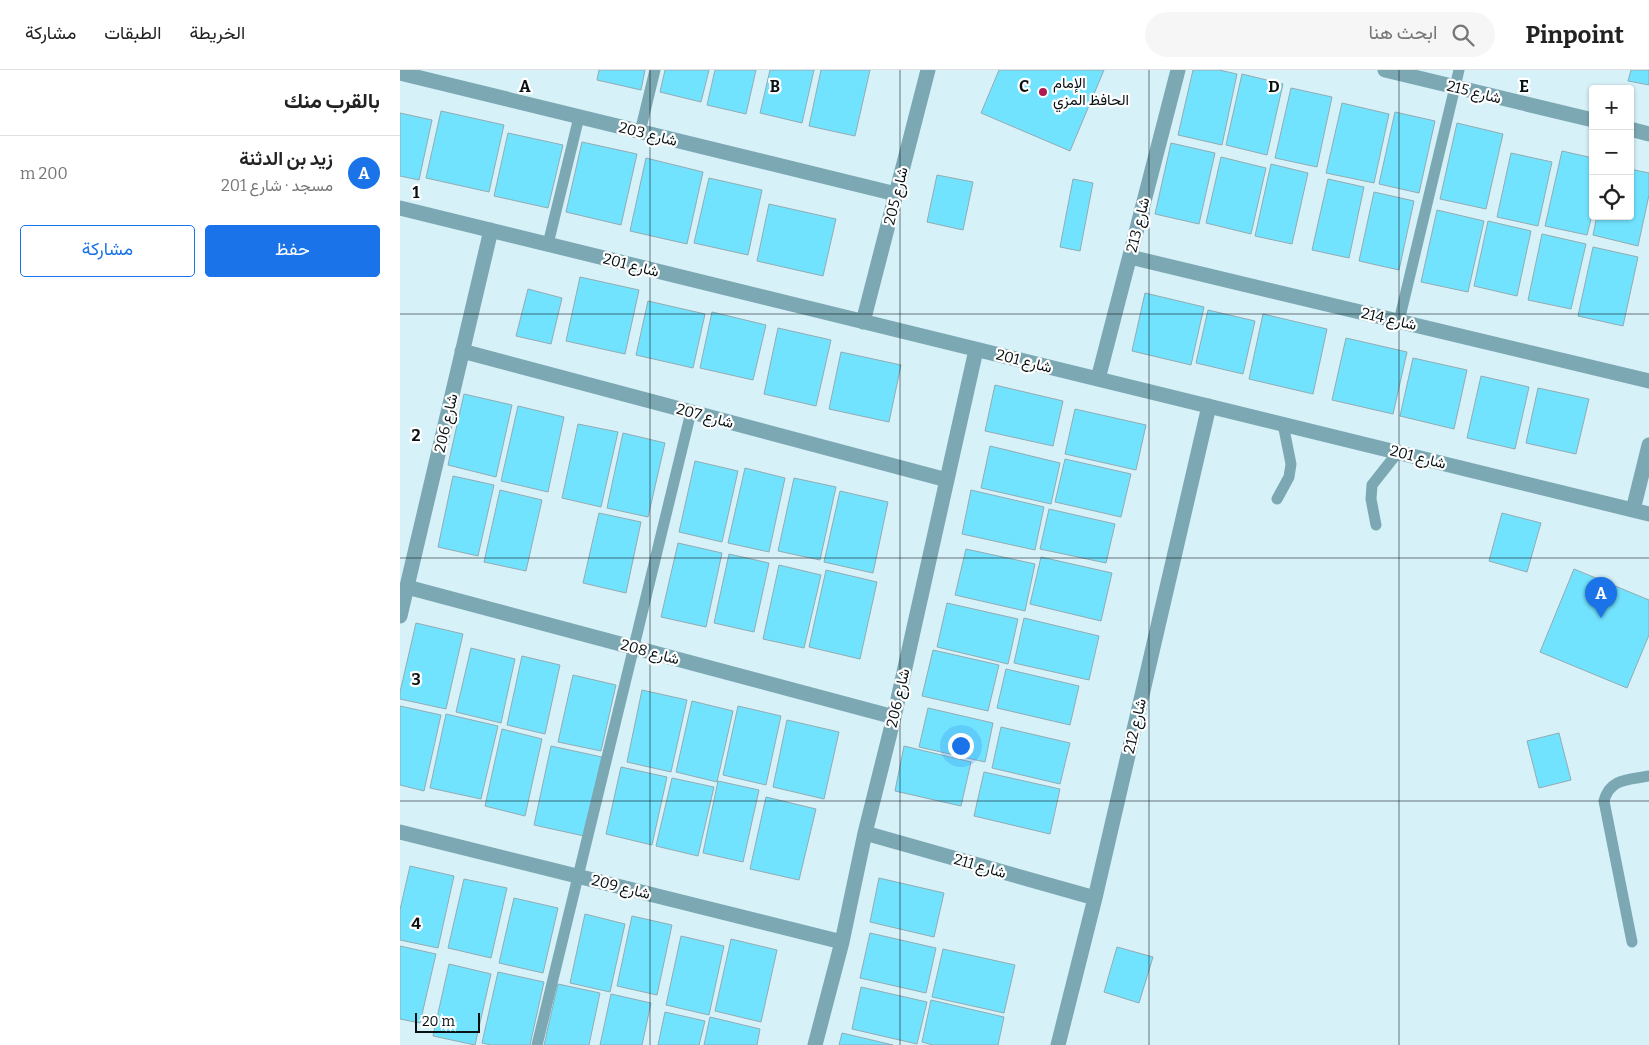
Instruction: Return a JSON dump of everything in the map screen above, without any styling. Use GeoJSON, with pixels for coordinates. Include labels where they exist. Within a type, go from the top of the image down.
{"type":"FeatureCollection","features":[{"type":"Feature","properties":{"kind":"street","name":"شارع 205"},"geometry":{"type":"LineString","coordinates":[[863,322],[928,70]]}},
{"type":"Feature","properties":{"kind":"street","name":"شارع 213"},"geometry":{"type":"LineString","coordinates":[[1098,379],[1178,70]]}},
{"type":"Feature","properties":{"kind":"street","name":"شارع 215"},"geometry":{"type":"LineString","coordinates":[[1385,70],[1589,119]]}},
{"type":"Feature","properties":{"kind":"street","name":"شارع 203"},"geometry":{"type":"LineString","coordinates":[[400,73],[896,194]]}},
{"type":"Feature","properties":{"kind":"street"},"geometry":{"type":"LineString","coordinates":[[1634,130],[1649,134]]}},
{"type":"Feature","properties":{"kind":"street","name":"شارع 201"},"geometry":{"type":"LineString","coordinates":[[400,208],[1649,514]]}},
{"type":"Feature","properties":{"kind":"street","name":"شارع 206"},"geometry":{"type":"LineString","coordinates":[[400,616],[491,230]]}},
{"type":"Feature","properties":{"kind":"street","name":"شارع 214"},"geometry":{"type":"LineString","coordinates":[[1130,257],[1649,381]]}},
{"type":"Feature","properties":{"kind":"street","name":"شارع 206"},"geometry":{"type":"LineString","coordinates":[[815,1045],[842,942],[865,833],[894,718],[976,350]]}},
{"type":"Feature","properties":{"kind":"street","name":"شارع 207"},"geometry":{"type":"LineString","coordinates":[[462,352],[947,480]]}},
{"type":"Feature","properties":{"kind":"street","name":"شارع 212"},"geometry":{"type":"LineString","coordinates":[[1058,1045],[1095,898],[1209,406]]}},
{"type":"Feature","properties":{"kind":"street"},"geometry":{"type":"LineString","coordinates":[[1633,510],[1649,445]]}},
{"type":"Feature","properties":{"kind":"street","name":"شارع 208"},"geometry":{"type":"LineString","coordinates":[[407,587],[894,718]]}},
{"type":"Feature","properties":{"kind":"street","name":"شارع 209"},"geometry":{"type":"LineString","coordinates":[[400,832],[842,942]]}},
{"type":"Feature","properties":{"kind":"street","name":"شارع 211"},"geometry":{"type":"LineString","coordinates":[[865,833],[1095,898]]}},
{"type":"Feature","properties":{"kind":"lane"},"geometry":{"type":"LineString","coordinates":[[640,132],[655,70]]}},
{"type":"Feature","properties":{"kind":"lane"},"geometry":{"type":"LineString","coordinates":[[1399,321],[1459,70]]}},
{"type":"Feature","properties":{"kind":"lane"},"geometry":{"type":"LineString","coordinates":[[548,244],[579,117]]}},
{"type":"Feature","properties":{"kind":"lane"},"geometry":{"type":"LineString","coordinates":[[537,1045],[691,412]]}},
{"type":"Feature","properties":{"kind":"lane"},"geometry":{"type":"LineString","coordinates":[[1277,499],[1289,477],[1291,464],[1283,424]]}},
{"type":"Feature","properties":{"kind":"lane"},"geometry":{"type":"LineString","coordinates":[[1376,525],[1371,499],[1372,485],[1398,452]]}},
{"type":"Feature","properties":{"kind":"lane"},"geometry":{"type":"LineString","coordinates":[[1632,942],[1604,801],[1607,790],[1615,783],[1649,776]]}},
{"type":"Feature","properties":{"kind":"building"},"geometry":{"type":"Polygon","coordinates":[[[599,70],[645,70],[641,90],[597,80],[599,70]]]}},
{"type":"Feature","properties":{"kind":"building"},"geometry":{"type":"Polygon","coordinates":[[[665,70],[709,70],[701,102],[660,92],[665,70]]]}},
{"type":"Feature","properties":{"kind":"building"},"geometry":{"type":"Polygon","coordinates":[[[715,70],[756,70],[746,114],[707,105],[715,70]]]}},
{"type":"Feature","properties":{"kind":"building"},"geometry":{"type":"Polygon","coordinates":[[[770,70],[814,70],[802,123],[760,113],[770,70]]]}},
{"type":"Feature","properties":{"kind":"building"},"geometry":{"type":"Polygon","coordinates":[[[821,70],[870,70],[855,136],[809,126],[821,70]]]}},
{"type":"Feature","properties":{"kind":"building","name":"الإمام الحافظ المزي"},"geometry":{"type":"Polygon","coordinates":[[[999,70],[1104,70],[1070,151],[981,113],[999,70]]]}},
{"type":"Feature","properties":{"kind":"building"},"geometry":{"type":"Polygon","coordinates":[[[1193,70],[1219,70],[1237,74],[1222,145],[1178,135],[1193,70]]]}},
{"type":"Feature","properties":{"kind":"building"},"geometry":{"type":"Polygon","coordinates":[[[1631,70],[1649,70],[1649,85],[1628,81],[1631,70]]]}},
{"type":"Feature","properties":{"kind":"building"},"geometry":{"type":"Polygon","coordinates":[[[1242,74],[1283,84],[1267,155],[1226,145],[1242,74]]]}},
{"type":"Feature","properties":{"kind":"building"},"geometry":{"type":"Polygon","coordinates":[[[1291,88],[1332,97],[1317,167],[1275,158],[1291,88]]]}},
{"type":"Feature","properties":{"kind":"building"},"geometry":{"type":"Polygon","coordinates":[[[1342,103],[1389,114],[1374,183],[1326,173],[1342,103]]]}},
{"type":"Feature","properties":{"kind":"building"},"geometry":{"type":"Polygon","coordinates":[[[441,111],[504,125],[489,192],[426,178],[441,111]]]}},
{"type":"Feature","properties":{"kind":"building"},"geometry":{"type":"Polygon","coordinates":[[[1395,112],[1435,121],[1419,193],[1379,184],[1395,112]]]}},
{"type":"Feature","properties":{"kind":"building"},"geometry":{"type":"Polygon","coordinates":[[[400,113],[432,120],[419,180],[400,176],[400,113]]]}},
{"type":"Feature","properties":{"kind":"building"},"geometry":{"type":"Polygon","coordinates":[[[1457,123],[1503,134],[1486,209],[1440,199],[1457,123]]]}},
{"type":"Feature","properties":{"kind":"building"},"geometry":{"type":"Polygon","coordinates":[[[508,133],[563,145],[548,208],[494,196],[508,133]]]}},
{"type":"Feature","properties":{"kind":"building"},"geometry":{"type":"Polygon","coordinates":[[[582,142],[637,154],[621,225],[566,212],[582,142]]]}},
{"type":"Feature","properties":{"kind":"building"},"geometry":{"type":"Polygon","coordinates":[[[1171,143],[1215,153],[1199,224],[1155,214],[1171,143]]]}},
{"type":"Feature","properties":{"kind":"building"},"geometry":{"type":"Polygon","coordinates":[[[1562,151],[1589,157],[1589,220],[1591,220],[1587,235],[1545,226],[1562,151]]]}},
{"type":"Feature","properties":{"kind":"building"},"geometry":{"type":"Polygon","coordinates":[[[1511,153],[1552,162],[1538,226],[1497,217],[1511,153]]]}},
{"type":"Feature","properties":{"kind":"building"},"geometry":{"type":"Polygon","coordinates":[[[1221,157],[1266,168],[1251,234],[1206,223],[1221,157]]]}},
{"type":"Feature","properties":{"kind":"building"},"geometry":{"type":"Polygon","coordinates":[[[646,158],[703,172],[687,244],[630,231],[646,158]]]}},
{"type":"Feature","properties":{"kind":"building"},"geometry":{"type":"Polygon","coordinates":[[[1271,164],[1308,173],[1292,244],[1255,236],[1271,164]]]}},
{"type":"Feature","properties":{"kind":"building"},"geometry":{"type":"Polygon","coordinates":[[[1634,170],[1649,173],[1649,195],[1638,246],[1593,235],[1596,220],[1634,220],[1634,170]]]}},
{"type":"Feature","properties":{"kind":"building"},"geometry":{"type":"Polygon","coordinates":[[[937,175],[973,182],[963,230],[927,222],[937,175]]]}},
{"type":"Feature","properties":{"kind":"building"},"geometry":{"type":"Polygon","coordinates":[[[709,178],[762,190],[748,255],[694,243],[709,178]]]}},
{"type":"Feature","properties":{"kind":"building"},"geometry":{"type":"Polygon","coordinates":[[[1073,179],[1093,183],[1080,251],[1060,247],[1073,179]]]}},
{"type":"Feature","properties":{"kind":"building"},"geometry":{"type":"Polygon","coordinates":[[[1328,179],[1364,187],[1349,258],[1312,250],[1328,179]]]}},
{"type":"Feature","properties":{"kind":"building"},"geometry":{"type":"Polygon","coordinates":[[[1374,192],[1414,201],[1399,270],[1359,261],[1374,192]]]}},
{"type":"Feature","properties":{"kind":"building"},"geometry":{"type":"Polygon","coordinates":[[[769,204],[836,219],[823,276],[757,261],[769,204]]]}},
{"type":"Feature","properties":{"kind":"building"},"geometry":{"type":"Polygon","coordinates":[[[1437,210],[1484,221],[1468,292],[1421,282],[1437,210]]]}},
{"type":"Feature","properties":{"kind":"building"},"geometry":{"type":"Polygon","coordinates":[[[1488,221],[1531,231],[1517,296],[1474,286],[1488,221]]]}},
{"type":"Feature","properties":{"kind":"building"},"geometry":{"type":"Polygon","coordinates":[[[1542,234],[1586,244],[1571,309],[1528,300],[1542,234]]]}},
{"type":"Feature","properties":{"kind":"building"},"geometry":{"type":"Polygon","coordinates":[[[1593,247],[1638,257],[1623,326],[1578,316],[1593,247]]]}},
{"type":"Feature","properties":{"kind":"building"},"geometry":{"type":"Polygon","coordinates":[[[580,277],[639,290],[625,354],[566,341],[580,277]]]}},
{"type":"Feature","properties":{"kind":"building"},"geometry":{"type":"Polygon","coordinates":[[[528,289],[562,298],[551,344],[516,336],[528,289]]]}},
{"type":"Feature","properties":{"kind":"building"},"geometry":{"type":"Polygon","coordinates":[[[1145,293],[1204,307],[1191,365],[1132,351],[1145,293]]]}},
{"type":"Feature","properties":{"kind":"building"},"geometry":{"type":"Polygon","coordinates":[[[648,301],[705,314],[693,368],[636,355],[648,301]]]}},
{"type":"Feature","properties":{"kind":"building"},"geometry":{"type":"Polygon","coordinates":[[[1208,310],[1255,321],[1243,374],[1196,363],[1208,310]]]}},
{"type":"Feature","properties":{"kind":"building"},"geometry":{"type":"Polygon","coordinates":[[[712,312],[766,325],[753,380],[700,368],[712,312]]]}},
{"type":"Feature","properties":{"kind":"building"},"geometry":{"type":"Polygon","coordinates":[[[1263,314],[1327,329],[1313,394],[1249,379],[1263,314]]]}},
{"type":"Feature","properties":{"kind":"building"},"geometry":{"type":"Polygon","coordinates":[[[778,328],[831,340],[816,406],[764,394],[778,328]]]}},
{"type":"Feature","properties":{"kind":"building"},"geometry":{"type":"Polygon","coordinates":[[[1346,338],[1407,352],[1393,414],[1332,400],[1346,338]]]}},
{"type":"Feature","properties":{"kind":"building"},"geometry":{"type":"Polygon","coordinates":[[[841,352],[901,365],[889,422],[829,409],[841,352]]]}},
{"type":"Feature","properties":{"kind":"building"},"geometry":{"type":"Polygon","coordinates":[[[1413,358],[1467,370],[1454,429],[1400,416],[1413,358]]]}},
{"type":"Feature","properties":{"kind":"building"},"geometry":{"type":"Polygon","coordinates":[[[1481,376],[1529,387],[1515,449],[1467,438],[1481,376]]]}},
{"type":"Feature","properties":{"kind":"building"},"geometry":{"type":"Polygon","coordinates":[[[995,385],[1063,401],[1053,446],[985,431],[995,385]]]}},
{"type":"Feature","properties":{"kind":"building"},"geometry":{"type":"Polygon","coordinates":[[[1538,388],[1589,399],[1576,454],[1526,443],[1538,388]]]}},
{"type":"Feature","properties":{"kind":"building"},"geometry":{"type":"Polygon","coordinates":[[[464,394],[512,405],[496,477],[448,465],[464,394]]]}},
{"type":"Feature","properties":{"kind":"building"},"geometry":{"type":"Polygon","coordinates":[[[518,406],[564,417],[548,492],[501,481],[518,406]]]}},
{"type":"Feature","properties":{"kind":"building"},"geometry":{"type":"Polygon","coordinates":[[[1075,409],[1146,425],[1136,470],[1065,454],[1075,409]]]}},
{"type":"Feature","properties":{"kind":"building"},"geometry":{"type":"Polygon","coordinates":[[[578,424],[618,432],[601,507],[562,498],[578,424]]]}},
{"type":"Feature","properties":{"kind":"building"},"geometry":{"type":"Polygon","coordinates":[[[623,433],[665,443],[648,517],[607,508],[623,433]]]}},
{"type":"Feature","properties":{"kind":"building"},"geometry":{"type":"Polygon","coordinates":[[[990,446],[1060,463],[1051,504],[981,488],[990,446]]]}},
{"type":"Feature","properties":{"kind":"building"},"geometry":{"type":"Polygon","coordinates":[[[1065,459],[1131,474],[1121,517],[1055,502],[1065,459]]]}},
{"type":"Feature","properties":{"kind":"building"},"geometry":{"type":"Polygon","coordinates":[[[695,461],[738,471],[722,542],[679,532],[695,461]]]}},
{"type":"Feature","properties":{"kind":"building"},"geometry":{"type":"Polygon","coordinates":[[[745,468],[785,478],[769,552],[728,543],[745,468]]]}},
{"type":"Feature","properties":{"kind":"building"},"geometry":{"type":"Polygon","coordinates":[[[453,476],[494,485],[478,556],[438,547],[453,476]]]}},
{"type":"Feature","properties":{"kind":"building"},"geometry":{"type":"Polygon","coordinates":[[[794,478],[836,487],[820,560],[778,551],[794,478]]]}},
{"type":"Feature","properties":{"kind":"building"},"geometry":{"type":"Polygon","coordinates":[[[500,490],[542,500],[526,571],[484,562],[500,490]]]}},
{"type":"Feature","properties":{"kind":"building"},"geometry":{"type":"Polygon","coordinates":[[[971,490],[1044,507],[1035,550],[962,534],[971,490]]]}},
{"type":"Feature","properties":{"kind":"building"},"geometry":{"type":"Polygon","coordinates":[[[840,491],[888,502],[873,573],[824,562],[840,491]]]}},
{"type":"Feature","properties":{"kind":"building"},"geometry":{"type":"Polygon","coordinates":[[[1049,509],[1115,524],[1106,563],[1040,549],[1049,509]]]}},
{"type":"Feature","properties":{"kind":"building"},"geometry":{"type":"Polygon","coordinates":[[[599,513],[641,522],[626,593],[583,583],[599,513]]]}},
{"type":"Feature","properties":{"kind":"building"},"geometry":{"type":"Polygon","coordinates":[[[1502,513],[1541,523],[1527,572],[1489,561],[1502,513]]]}},
{"type":"Feature","properties":{"kind":"building"},"geometry":{"type":"Polygon","coordinates":[[[678,543],[722,553],[706,627],[661,617],[678,543]]]}},
{"type":"Feature","properties":{"kind":"building"},"geometry":{"type":"Polygon","coordinates":[[[966,549],[1035,564],[1025,611],[955,595],[966,549]]]}},
{"type":"Feature","properties":{"kind":"building"},"geometry":{"type":"Polygon","coordinates":[[[729,554],[769,563],[754,632],[714,623],[729,554]]]}},
{"type":"Feature","properties":{"kind":"building"},"geometry":{"type":"Polygon","coordinates":[[[1041,557],[1112,573],[1101,621],[1030,604],[1041,557]]]}},
{"type":"Feature","properties":{"kind":"building"},"geometry":{"type":"Polygon","coordinates":[[[779,565],[821,575],[804,648],[763,639],[779,565]]]}},
{"type":"Feature","properties":{"kind":"building"},"geometry":{"type":"Polygon","coordinates":[[[1574,569],[1649,600],[1649,635],[1627,688],[1540,652],[1574,569]]]}},
{"type":"Feature","properties":{"kind":"building"},"geometry":{"type":"Polygon","coordinates":[[[826,570],[877,582],[860,659],[809,647],[826,570]]]}},
{"type":"Feature","properties":{"kind":"building"},"geometry":{"type":"Polygon","coordinates":[[[947,603],[1018,619],[1008,664],[937,647],[947,603]]]}},
{"type":"Feature","properties":{"kind":"building"},"geometry":{"type":"Polygon","coordinates":[[[1024,618],[1099,636],[1089,680],[1014,663],[1024,618]]]}},
{"type":"Feature","properties":{"kind":"building"},"geometry":{"type":"Polygon","coordinates":[[[416,623],[463,634],[446,709],[400,699],[416,623]]]}},
{"type":"Feature","properties":{"kind":"building"},"geometry":{"type":"Polygon","coordinates":[[[471,648],[515,659],[501,723],[456,712],[471,648]]]}},
{"type":"Feature","properties":{"kind":"building"},"geometry":{"type":"Polygon","coordinates":[[[933,650],[999,665],[988,711],[922,696],[933,650]]]}},
{"type":"Feature","properties":{"kind":"building"},"geometry":{"type":"Polygon","coordinates":[[[522,656],[560,665],[545,734],[507,725],[522,656]]]}},
{"type":"Feature","properties":{"kind":"building"},"geometry":{"type":"Polygon","coordinates":[[[1006,669],[1079,686],[1070,725],[997,708],[1006,669]]]}},
{"type":"Feature","properties":{"kind":"building"},"geometry":{"type":"Polygon","coordinates":[[[573,675],[616,685],[601,751],[558,742],[573,675]]]}},
{"type":"Feature","properties":{"kind":"building"},"geometry":{"type":"Polygon","coordinates":[[[642,690],[687,700],[671,772],[627,762],[642,690]]]}},
{"type":"Feature","properties":{"kind":"building"},"geometry":{"type":"Polygon","coordinates":[[[692,701],[733,711],[717,782],[676,772],[692,701]]]}},
{"type":"Feature","properties":{"kind":"building"},"geometry":{"type":"Polygon","coordinates":[[[400,706],[441,715],[424,791],[400,785],[400,706]]]}},
{"type":"Feature","properties":{"kind":"building"},"geometry":{"type":"Polygon","coordinates":[[[738,706],[781,716],[766,785],[723,775],[738,706]]]}},
{"type":"Feature","properties":{"kind":"building"},"geometry":{"type":"Polygon","coordinates":[[[928,708],[993,723],[985,762],[919,747],[928,708]]]}},
{"type":"Feature","properties":{"kind":"building"},"geometry":{"type":"Polygon","coordinates":[[[446,714],[498,726],[481,799],[430,788],[446,714]]]}},
{"type":"Feature","properties":{"kind":"building"},"geometry":{"type":"Polygon","coordinates":[[[787,720],[839,732],[824,799],[773,787],[787,720]]]}},
{"type":"Feature","properties":{"kind":"building"},"geometry":{"type":"Polygon","coordinates":[[[1001,727],[1070,743],[1060,784],[992,768],[1001,727]]]}},
{"type":"Feature","properties":{"kind":"building"},"geometry":{"type":"Polygon","coordinates":[[[502,729],[542,739],[525,816],[485,806],[502,729]]]}},
{"type":"Feature","properties":{"kind":"building"},"geometry":{"type":"Polygon","coordinates":[[[1559,733],[1571,780],[1539,788],[1527,741],[1559,733]]]}},
{"type":"Feature","properties":{"kind":"building"},"geometry":{"type":"Polygon","coordinates":[[[551,746],[602,757],[584,836],[534,825],[551,746]]]}},
{"type":"Feature","properties":{"kind":"building"},"geometry":{"type":"Polygon","coordinates":[[[904,746],[971,762],[961,806],[895,791],[904,746]]]}},
{"type":"Feature","properties":{"kind":"building"},"geometry":{"type":"Polygon","coordinates":[[[621,767],[667,777],[652,845],[606,834],[621,767]]]}},
{"type":"Feature","properties":{"kind":"building"},"geometry":{"type":"Polygon","coordinates":[[[984,772],[1060,789],[1050,834],[974,816],[984,772]]]}},
{"type":"Feature","properties":{"kind":"building"},"geometry":{"type":"Polygon","coordinates":[[[672,778],[714,787],[698,856],[656,846],[672,778]]]}},
{"type":"Feature","properties":{"kind":"building"},"geometry":{"type":"Polygon","coordinates":[[[718,781],[759,790],[743,862],[703,853],[718,781]]]}},
{"type":"Feature","properties":{"kind":"building"},"geometry":{"type":"Polygon","coordinates":[[[766,797],[816,809],[799,880],[750,869],[766,797]]]}},
{"type":"Feature","properties":{"kind":"building"},"geometry":{"type":"Polygon","coordinates":[[[410,866],[454,876],[438,948],[400,940],[400,910],[410,866]]]}},
{"type":"Feature","properties":{"kind":"building"},"geometry":{"type":"Polygon","coordinates":[[[879,878],[944,893],[934,937],[870,922],[879,878]]]}},
{"type":"Feature","properties":{"kind":"building"},"geometry":{"type":"Polygon","coordinates":[[[464,879],[507,888],[491,958],[448,948],[464,879]]]}},
{"type":"Feature","properties":{"kind":"building"},"geometry":{"type":"Polygon","coordinates":[[[514,898],[558,908],[543,973],[499,963],[514,898]]]}},
{"type":"Feature","properties":{"kind":"building"},"geometry":{"type":"Polygon","coordinates":[[[585,914],[625,924],[610,992],[570,983],[585,914]]]}},
{"type":"Feature","properties":{"kind":"building"},"geometry":{"type":"Polygon","coordinates":[[[632,916],[672,925],[657,995],[617,986],[632,916]]]}},
{"type":"Feature","properties":{"kind":"building"},"geometry":{"type":"Polygon","coordinates":[[[870,933],[936,948],[926,993],[860,978],[870,933]]]}},
{"type":"Feature","properties":{"kind":"building"},"geometry":{"type":"Polygon","coordinates":[[[681,936],[724,946],[709,1015],[666,1005],[681,936]]]}},
{"type":"Feature","properties":{"kind":"building"},"geometry":{"type":"Polygon","coordinates":[[[731,939],[777,950],[761,1022],[715,1011],[731,939]]]}},
{"type":"Feature","properties":{"kind":"building"},"geometry":{"type":"Polygon","coordinates":[[[400,946],[436,954],[420,1023],[400,1019],[400,946]]]}},
{"type":"Feature","properties":{"kind":"building"},"geometry":{"type":"Polygon","coordinates":[[[1117,947],[1153,957],[1139,1003],[1104,992],[1117,947]]]}},
{"type":"Feature","properties":{"kind":"building"},"geometry":{"type":"Polygon","coordinates":[[[943,949],[1015,965],[1004,1013],[932,997],[943,949]]]}},
{"type":"Feature","properties":{"kind":"building"},"geometry":{"type":"Polygon","coordinates":[[[449,964],[491,974],[475,1045],[433,1036],[449,964]]]}},
{"type":"Feature","properties":{"kind":"building"},"geometry":{"type":"Polygon","coordinates":[[[498,972],[544,982],[530,1045],[491,1045],[482,1043],[498,972]]]}},
{"type":"Feature","properties":{"kind":"building"},"geometry":{"type":"Polygon","coordinates":[[[558,984],[600,993],[589,1045],[544,1045],[558,984]]]}},
{"type":"Feature","properties":{"kind":"building"},"geometry":{"type":"Polygon","coordinates":[[[861,987],[927,1002],[917,1044],[852,1029],[861,987]]]}},
{"type":"Feature","properties":{"kind":"building"},"geometry":{"type":"Polygon","coordinates":[[[611,994],[651,1003],[642,1045],[600,1045],[611,994]]]}},
{"type":"Feature","properties":{"kind":"building"},"geometry":{"type":"Polygon","coordinates":[[[931,1000],[1004,1017],[998,1045],[933,1045],[922,1042],[931,1000]]]}},
{"type":"Feature","properties":{"kind":"building"},"geometry":{"type":"Polygon","coordinates":[[[665,1012],[705,1021],[699,1045],[658,1045],[665,1012]]]}},
{"type":"Feature","properties":{"kind":"building"},"geometry":{"type":"Polygon","coordinates":[[[710,1017],[760,1029],[757,1045],[704,1045],[710,1017]]]}},
{"type":"Feature","properties":{"kind":"building"},"geometry":{"type":"Polygon","coordinates":[[[842,1033],[893,1045],[839,1045],[842,1033]]]}},
{"type":"Feature","properties":{"kind":"place","name":"الإمام الحافظ المزي"},"geometry":{"type":"Point","coordinates":[1043,92]}},
{"type":"Feature","properties":{"kind":"place","name":"زيد بن الدثنة"},"geometry":{"type":"Point","coordinates":[1601,618]}}]}
